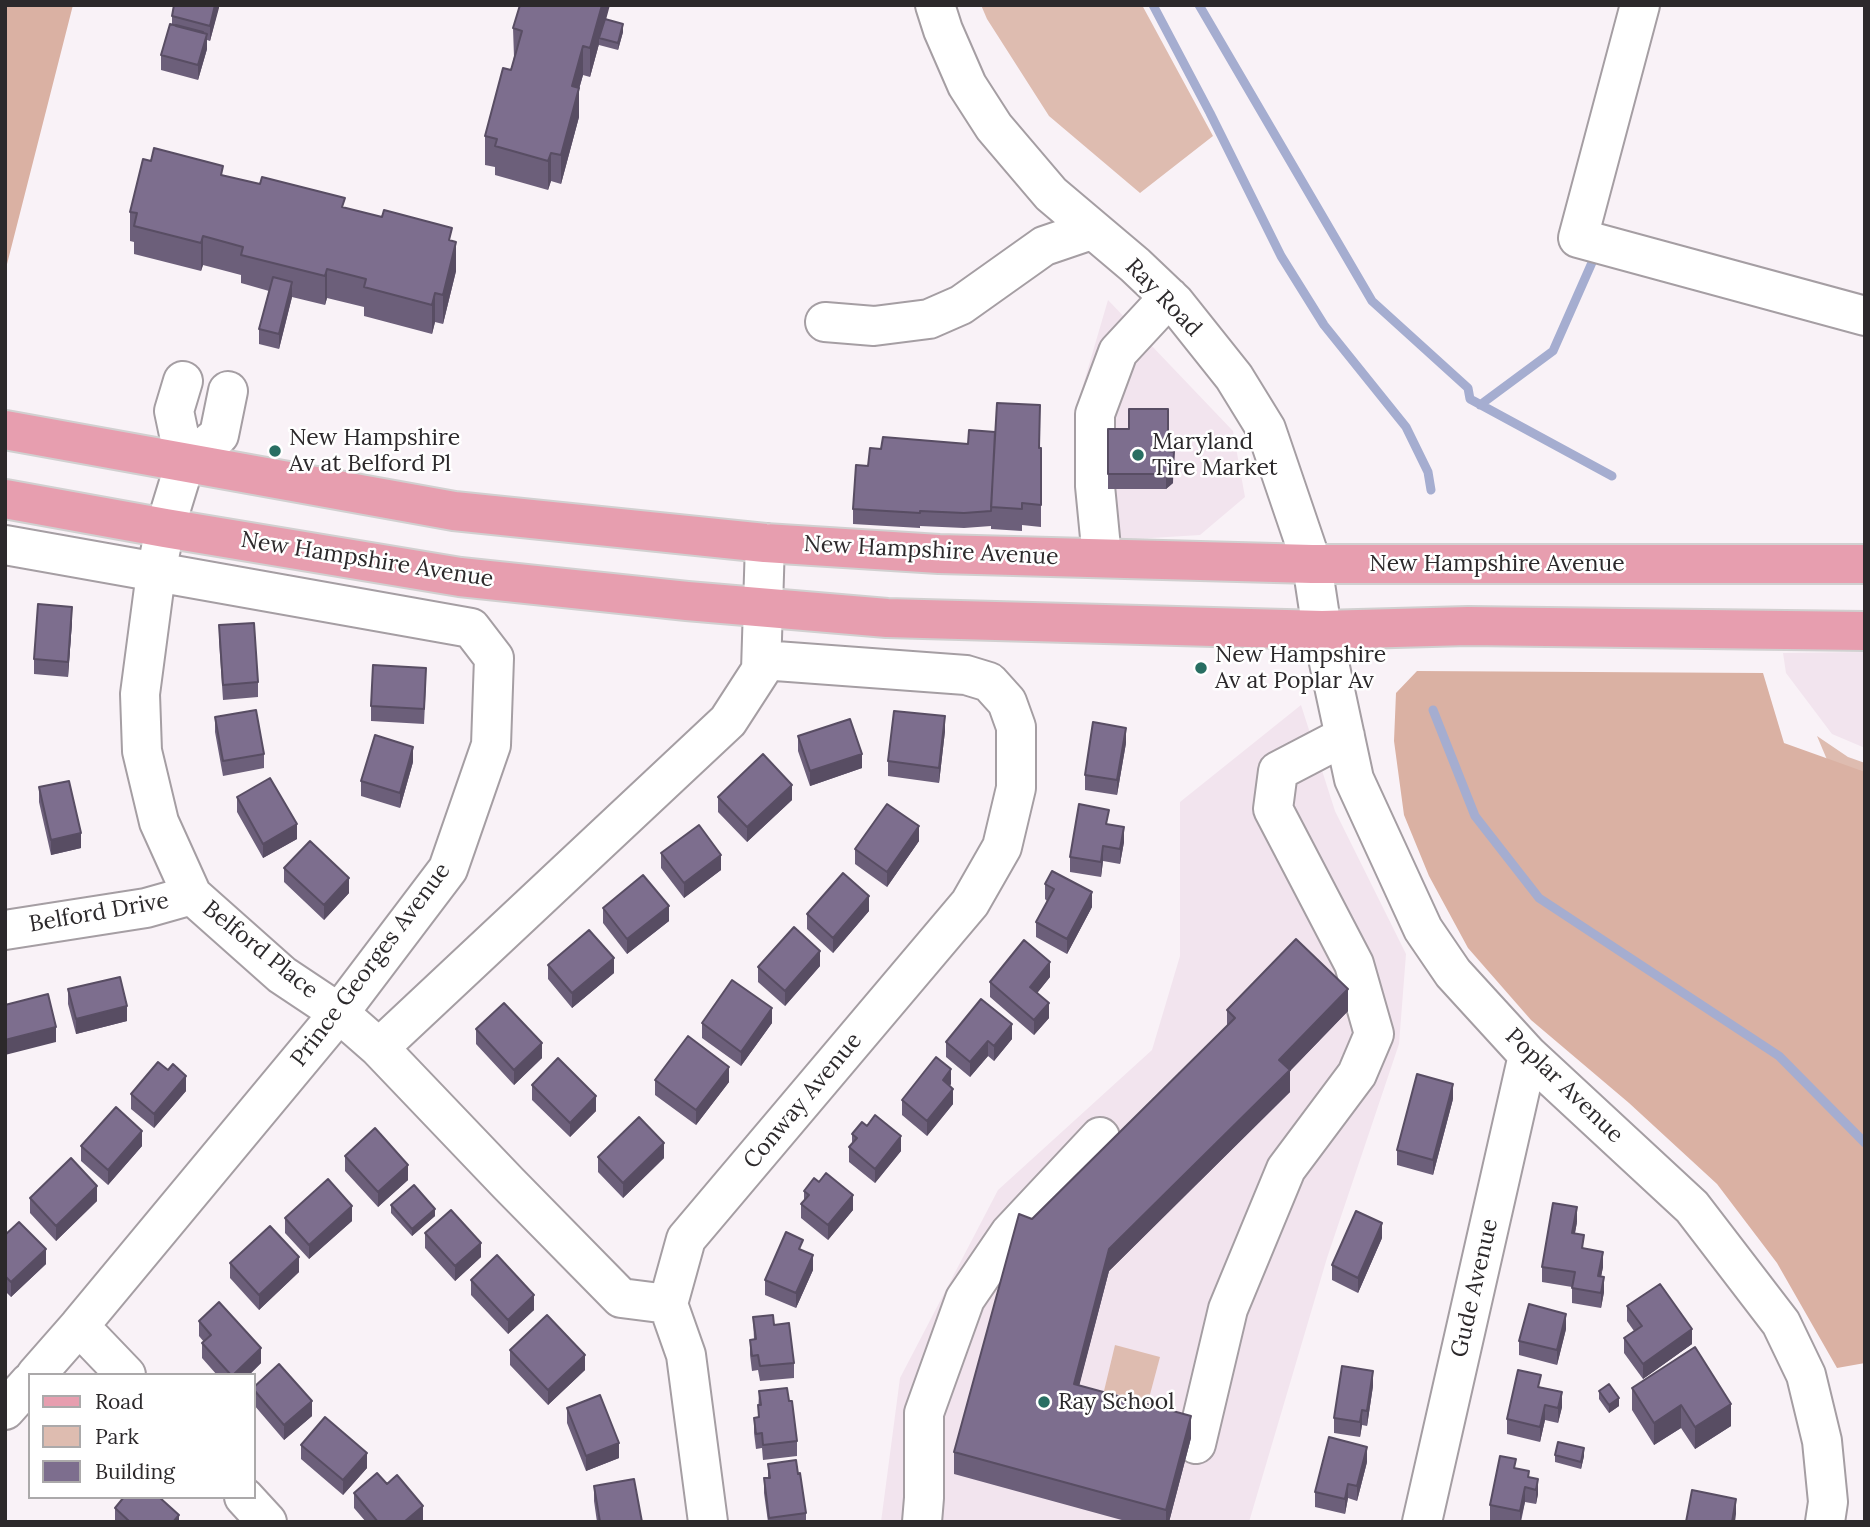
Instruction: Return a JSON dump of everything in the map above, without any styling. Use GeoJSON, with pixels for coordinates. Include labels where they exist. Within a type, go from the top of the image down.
{"type":"FeatureCollection","features":[{"type":"Feature","properties":{"kind":"main road","name":"New Hampshire Avenue"},"geometry":{"type":"LineString","coordinates":[[5,430],[454,511],[765,543],[939,554],[1312,564],[1865,564]]}},
{"type":"Feature","properties":{"kind":"main road","name":"New Hampshire Avenue"},"geometry":{"type":"LineString","coordinates":[[5,499],[460,577],[687,601],[887,618],[1322,630],[1468,626],[1865,631]]}},
{"type":"Feature","properties":{"kind":"street","name":"Ray Road"},"geometry":{"type":"LineString","coordinates":[[935,5],[967,85],[994,127],[1051,194],[1135,265],[1169,298],[1234,377],[1266,429],[1312,564],[1322,630]]}},
{"type":"Feature","properties":{"kind":"street"},"geometry":{"type":"LineString","coordinates":[[1640,5],[1578,237],[1865,316]]}},
{"type":"Feature","properties":{"kind":"street"},"geometry":{"type":"LineString","coordinates":[[825,323],[874,326],[929,319],[961,305],[1044,246],[1091,230]]}},
{"type":"Feature","properties":{"kind":"street"},"geometry":{"type":"LineString","coordinates":[[1102,558],[1095,486],[1095,414],[1118,352],[1169,298]]}},
{"type":"Feature","properties":{"kind":"street"},"geometry":{"type":"LineString","coordinates":[[183,381],[174,411],[185,463],[219,435],[228,391]]}},
{"type":"Feature","properties":{"kind":"street","name":"Belford Place"},"geometry":{"type":"LineString","coordinates":[[185,463],[165,528],[156,573],[140,694],[142,751],[159,822],[192,895],[282,975],[339,1013],[379,1048],[621,1298],[668,1304]]}},
{"type":"Feature","properties":{"kind":"street"},"geometry":{"type":"LineString","coordinates":[[379,1048],[728,721],[761,670],[765,543]]}},
{"type":"Feature","properties":{"kind":"street"},"geometry":{"type":"LineString","coordinates":[[5,545],[156,573]]}},
{"type":"Feature","properties":{"kind":"street","name":"Prince Georges Avenue"},"geometry":{"type":"LineString","coordinates":[[38,1373],[339,1013],[448,869],[491,744],[494,658],[471,628],[156,573]]}},
{"type":"Feature","properties":{"kind":"street","name":"Poplar Avenue"},"geometry":{"type":"LineString","coordinates":[[1322,630],[1354,779],[1423,929],[1453,973],[1528,1055],[1692,1208],[1781,1323],[1806,1375],[1822,1441],[1828,1502],[1825,1522]]}},
{"type":"Feature","properties":{"kind":"street","name":"Conway Avenue"},"geometry":{"type":"LineString","coordinates":[[668,1304],[686,1239],[970,903],[1002,847],[1016,788],[1016,727],[1007,702],[989,682],[966,675],[762,660]]}},
{"type":"Feature","properties":{"kind":"street"},"geometry":{"type":"LineString","coordinates":[[1196,1444],[1228,1309],[1286,1168],[1357,1074],[1374,1034],[1354,964],[1273,809],[1278,771],[1345,736]]}},
{"type":"Feature","properties":{"kind":"street","name":"Belford Drive"},"geometry":{"type":"LineString","coordinates":[[5,930],[146,908],[192,895]]}},
{"type":"Feature","properties":{"kind":"street","name":"Gude Avenue"},"geometry":{"type":"LineString","coordinates":[[1422,1522],[1528,1055]]}},
{"type":"Feature","properties":{"kind":"street"},"geometry":{"type":"LineString","coordinates":[[922,1522],[924,1413],[965,1299],[1010,1233],[1100,1137]]}},
{"type":"Feature","properties":{"kind":"street"},"geometry":{"type":"LineString","coordinates":[[668,1304],[686,1355],[708,1522]]}},
{"type":"Feature","properties":{"kind":"street"},"geometry":{"type":"LineString","coordinates":[[79,1326],[124,1373]]}},
{"type":"Feature","properties":{"kind":"street"},"geometry":{"type":"LineString","coordinates":[[5,1410],[28,1384]]}},
{"type":"Feature","properties":{"kind":"street"},"geometry":{"type":"LineString","coordinates":[[246,1499],[267,1522]]}},
{"type":"Feature","properties":{"kind":"shaded area"},"geometry":{"type":"Polygon","coordinates":[[[5,5],[73,5],[5,272],[5,5]]]}},
{"type":"Feature","properties":{"kind":"shaded area"},"geometry":{"type":"Polygon","coordinates":[[[1108,300],[1233,431],[1245,497],[1200,535],[1087,542],[1082,522],[1079,399],[1108,300]]]}},
{"type":"Feature","properties":{"kind":"shaded area"},"geometry":{"type":"Polygon","coordinates":[[[1865,652],[1865,748],[1832,734],[1786,673],[1783,653],[1865,652]]]}},
{"type":"Feature","properties":{"kind":"shaded area"},"geometry":{"type":"Polygon","coordinates":[[[1417,671],[1763,673],[1784,743],[1865,772],[1865,1363],[1837,1368],[1777,1263],[1717,1184],[1629,1103],[1531,1020],[1468,948],[1429,876],[1404,815],[1394,741],[1396,693],[1417,671]]]}},
{"type":"Feature","properties":{"kind":"shaded area"},"geometry":{"type":"Polygon","coordinates":[[[1301,705],[1335,811],[1406,954],[1399,1044],[1327,1258],[1249,1522],[881,1522],[900,1378],[998,1190],[1152,1050],[1180,956],[1180,802],[1301,705]]]}},
{"type":"Feature","properties":{"kind":"green space"},"geometry":{"type":"Polygon","coordinates":[[[981,5],[1142,5],[1213,136],[1140,193],[1049,116],[987,19],[981,5]]]}},
{"type":"Feature","properties":{"kind":"green space"},"geometry":{"type":"Polygon","coordinates":[[[1817,736],[1848,757],[1865,763],[1865,785],[1828,762],[1817,736]]]}},
{"type":"Feature","properties":{"kind":"green space"},"geometry":{"type":"Polygon","coordinates":[[[1115,1345],[1160,1357],[1148,1402],[1104,1391],[1115,1345]]]}},
{"type":"Feature","properties":{"kind":"building"},"geometry":{"type":"Polygon","coordinates":[[[174,5],[215,5],[210,26],[172,16],[174,5]]]}},
{"type":"Feature","properties":{"kind":"building"},"geometry":{"type":"Polygon","coordinates":[[[520,5],[602,5],[590,48],[583,46],[572,86],[579,88],[561,155],[551,153],[548,161],[495,146],[497,139],[485,136],[503,68],[511,70],[522,31],[513,28],[520,5]]]}},
{"type":"Feature","properties":{"kind":"building"},"geometry":{"type":"Polygon","coordinates":[[[605,19],[623,24],[618,43],[599,38],[605,19]]]}},
{"type":"Feature","properties":{"kind":"building"},"geometry":{"type":"Polygon","coordinates":[[[170,24],[207,34],[198,65],[161,55],[170,24]]]}},
{"type":"Feature","properties":{"kind":"building"},"geometry":{"type":"Polygon","coordinates":[[[154,148],[223,166],[221,175],[260,184],[262,177],[345,198],[342,207],[382,217],[384,210],[452,228],[449,240],[456,242],[443,295],[435,293],[432,305],[364,287],[366,279],[327,269],[325,276],[241,255],[243,247],[203,236],[201,243],[134,226],[137,213],[130,212],[143,159],[151,161],[154,148]]]}},
{"type":"Feature","properties":{"kind":"building"},"geometry":{"type":"Polygon","coordinates":[[[273,277],[292,282],[279,334],[259,329],[273,277]]]}},
{"type":"Feature","properties":{"kind":"building"},"geometry":{"type":"Polygon","coordinates":[[[997,403],[1040,405],[1041,505],[1022,503],[1022,509],[991,507],[997,403]]]}},
{"type":"Feature","properties":{"kind":"building","name":"Maryland Tire Market"},"geometry":{"type":"Polygon","coordinates":[[[1129,409],[1168,409],[1168,451],[1174,452],[1173,468],[1166,474],[1108,474],[1108,429],[1129,429],[1129,409]]]}},
{"type":"Feature","properties":{"kind":"building"},"geometry":{"type":"Polygon","coordinates":[[[969,430],[995,432],[991,511],[920,513],[853,509],[856,465],[868,466],[870,448],[881,449],[883,437],[968,444],[969,430]]]}},
{"type":"Feature","properties":{"kind":"building"},"geometry":{"type":"Polygon","coordinates":[[[38,604],[72,607],[68,662],[34,659],[38,604]]]}},
{"type":"Feature","properties":{"kind":"building"},"geometry":{"type":"Polygon","coordinates":[[[254,623],[258,682],[223,685],[219,625],[254,623]]]}},
{"type":"Feature","properties":{"kind":"building"},"geometry":{"type":"Polygon","coordinates":[[[373,665],[426,668],[424,709],[371,706],[373,665]]]}},
{"type":"Feature","properties":{"kind":"building"},"geometry":{"type":"Polygon","coordinates":[[[256,710],[264,754],[223,761],[215,717],[256,710]]]}},
{"type":"Feature","properties":{"kind":"building"},"geometry":{"type":"Polygon","coordinates":[[[894,711],[945,716],[939,768],[888,761],[894,711]]]}},
{"type":"Feature","properties":{"kind":"building"},"geometry":{"type":"Polygon","coordinates":[[[850,719],[862,754],[810,771],[798,736],[850,719]]]}},
{"type":"Feature","properties":{"kind":"building"},"geometry":{"type":"Polygon","coordinates":[[[1093,722],[1126,728],[1117,780],[1085,775],[1093,722]]]}},
{"type":"Feature","properties":{"kind":"building"},"geometry":{"type":"Polygon","coordinates":[[[375,735],[413,747],[400,793],[361,781],[375,735]]]}},
{"type":"Feature","properties":{"kind":"building"},"geometry":{"type":"Polygon","coordinates":[[[763,754],[792,785],[747,827],[718,797],[763,754]]]}},
{"type":"Feature","properties":{"kind":"building"},"geometry":{"type":"Polygon","coordinates":[[[270,778],[297,824],[263,844],[237,797],[270,778]]]}},
{"type":"Feature","properties":{"kind":"building"},"geometry":{"type":"Polygon","coordinates":[[[69,781],[81,833],[51,840],[39,787],[69,781]]]}},
{"type":"Feature","properties":{"kind":"building"},"geometry":{"type":"Polygon","coordinates":[[[887,804],[919,826],[887,872],[855,849],[887,804]]]}},
{"type":"Feature","properties":{"kind":"building"},"geometry":{"type":"Polygon","coordinates":[[[1079,804],[1109,810],[1106,824],[1124,827],[1120,849],[1103,846],[1101,862],[1070,857],[1079,804]]]}},
{"type":"Feature","properties":{"kind":"building"},"geometry":{"type":"Polygon","coordinates":[[[699,825],[721,855],[684,883],[661,853],[699,825]]]}},
{"type":"Feature","properties":{"kind":"building"},"geometry":{"type":"Polygon","coordinates":[[[310,841],[349,878],[324,905],[284,868],[310,841]]]}},
{"type":"Feature","properties":{"kind":"building"},"geometry":{"type":"Polygon","coordinates":[[[1052,871],[1092,892],[1067,939],[1036,922],[1054,889],[1045,884],[1052,871]]]}},
{"type":"Feature","properties":{"kind":"building"},"geometry":{"type":"Polygon","coordinates":[[[843,873],[869,896],[833,938],[807,914],[843,873]]]}},
{"type":"Feature","properties":{"kind":"building"},"geometry":{"type":"Polygon","coordinates":[[[643,875],[669,906],[627,939],[603,908],[643,875]]]}},
{"type":"Feature","properties":{"kind":"building"},"geometry":{"type":"Polygon","coordinates":[[[794,927],[820,951],[785,991],[758,967],[794,927]]]}},
{"type":"Feature","properties":{"kind":"building"},"geometry":{"type":"Polygon","coordinates":[[[589,930],[614,958],[572,993],[548,965],[589,930]]]}},
{"type":"Feature","properties":{"kind":"building"},"geometry":{"type":"Polygon","coordinates":[[[1296,939],[1348,989],[1279,1060],[1290,1070],[1109,1249],[1074,1384],[1191,1416],[1166,1510],[954,1452],[1019,1214],[1032,1219],[1235,1018],[1227,1010],[1296,939]]]}},
{"type":"Feature","properties":{"kind":"building"},"geometry":{"type":"Polygon","coordinates":[[[1024,940],[1050,962],[1030,987],[1049,1003],[1034,1020],[990,982],[1024,940]]]}},
{"type":"Feature","properties":{"kind":"building"},"geometry":{"type":"Polygon","coordinates":[[[120,977],[127,1006],[76,1019],[68,989],[120,977]]]}},
{"type":"Feature","properties":{"kind":"building"},"geometry":{"type":"Polygon","coordinates":[[[732,980],[772,1008],[741,1052],[702,1023],[732,980]]]}},
{"type":"Feature","properties":{"kind":"building"},"geometry":{"type":"Polygon","coordinates":[[[48,994],[56,1027],[5,1040],[5,1005],[48,994]]]}},
{"type":"Feature","properties":{"kind":"building"},"geometry":{"type":"Polygon","coordinates":[[[981,999],[1012,1024],[994,1046],[988,1041],[970,1062],[946,1042],[981,999]]]}},
{"type":"Feature","properties":{"kind":"building"},"geometry":{"type":"Polygon","coordinates":[[[504,1003],[542,1043],[514,1070],[476,1029],[504,1003]]]}},
{"type":"Feature","properties":{"kind":"building"},"geometry":{"type":"Polygon","coordinates":[[[688,1036],[729,1067],[696,1110],[655,1080],[688,1036]]]}},
{"type":"Feature","properties":{"kind":"building"},"geometry":{"type":"Polygon","coordinates":[[[936,1057],[951,1069],[943,1080],[953,1089],[927,1121],[902,1100],[936,1057]]]}},
{"type":"Feature","properties":{"kind":"building"},"geometry":{"type":"Polygon","coordinates":[[[558,1058],[596,1096],[570,1123],[532,1085],[558,1058]]]}},
{"type":"Feature","properties":{"kind":"building"},"geometry":{"type":"Polygon","coordinates":[[[158,1062],[168,1070],[173,1064],[186,1076],[154,1114],[131,1094],[158,1062]]]}},
{"type":"Feature","properties":{"kind":"building"},"geometry":{"type":"Polygon","coordinates":[[[1417,1074],[1453,1084],[1433,1160],[1397,1150],[1417,1074]]]}},
{"type":"Feature","properties":{"kind":"building"},"geometry":{"type":"Polygon","coordinates":[[[116,1107],[142,1131],[108,1170],[81,1146],[116,1107]]]}},
{"type":"Feature","properties":{"kind":"building"},"geometry":{"type":"Polygon","coordinates":[[[875,1115],[901,1136],[875,1169],[849,1147],[857,1138],[852,1134],[862,1122],[867,1126],[875,1115]]]}},
{"type":"Feature","properties":{"kind":"building"},"geometry":{"type":"Polygon","coordinates":[[[639,1117],[664,1143],[623,1183],[598,1157],[639,1117]]]}},
{"type":"Feature","properties":{"kind":"building"},"geometry":{"type":"Polygon","coordinates":[[[375,1128],[408,1165],[378,1192],[345,1156],[375,1128]]]}},
{"type":"Feature","properties":{"kind":"building"},"geometry":{"type":"Polygon","coordinates":[[[71,1158],[97,1186],[56,1226],[30,1198],[71,1158]]]}},
{"type":"Feature","properties":{"kind":"building"},"geometry":{"type":"Polygon","coordinates":[[[826,1173],[853,1195],[828,1225],[801,1204],[809,1195],[804,1191],[814,1178],[819,1182],[826,1173]]]}},
{"type":"Feature","properties":{"kind":"building"},"geometry":{"type":"Polygon","coordinates":[[[328,1179],[352,1206],[309,1245],[285,1218],[328,1179]]]}},
{"type":"Feature","properties":{"kind":"building"},"geometry":{"type":"Polygon","coordinates":[[[414,1185],[435,1209],[412,1229],[391,1205],[414,1185]]]}},
{"type":"Feature","properties":{"kind":"building"},"geometry":{"type":"Polygon","coordinates":[[[1553,1203],[1577,1207],[1572,1233],[1584,1235],[1582,1248],[1603,1252],[1598,1276],[1604,1277],[1601,1293],[1572,1288],[1575,1272],[1542,1267],[1553,1203]]]}},
{"type":"Feature","properties":{"kind":"building"},"geometry":{"type":"Polygon","coordinates":[[[451,1210],[481,1243],[455,1266],[425,1233],[451,1210]]]}},
{"type":"Feature","properties":{"kind":"building"},"geometry":{"type":"Polygon","coordinates":[[[1356,1211],[1382,1223],[1358,1278],[1332,1265],[1356,1211]]]}},
{"type":"Feature","properties":{"kind":"building"},"geometry":{"type":"Polygon","coordinates":[[[19,1222],[46,1249],[11,1282],[5,1276],[5,1235],[19,1222]]]}},
{"type":"Feature","properties":{"kind":"building"},"geometry":{"type":"Polygon","coordinates":[[[270,1226],[299,1257],[259,1295],[230,1263],[270,1226]]]}},
{"type":"Feature","properties":{"kind":"building"},"geometry":{"type":"Polygon","coordinates":[[[786,1232],[803,1240],[799,1249],[813,1255],[796,1293],[765,1280],[786,1232]]]}},
{"type":"Feature","properties":{"kind":"building"},"geometry":{"type":"Polygon","coordinates":[[[497,1255],[534,1295],[508,1320],[471,1280],[497,1255]]]}},
{"type":"Feature","properties":{"kind":"building"},"geometry":{"type":"Polygon","coordinates":[[[1660,1284],[1692,1329],[1643,1364],[1624,1338],[1642,1326],[1627,1306],[1660,1284]]]}},
{"type":"Feature","properties":{"kind":"building"},"geometry":{"type":"Polygon","coordinates":[[[219,1302],[261,1348],[235,1373],[229,1373],[202,1343],[211,1335],[199,1321],[219,1302]]]}},
{"type":"Feature","properties":{"kind":"building"},"geometry":{"type":"Polygon","coordinates":[[[1529,1304],[1566,1314],[1557,1350],[1519,1341],[1529,1304]]]}},
{"type":"Feature","properties":{"kind":"building"},"geometry":{"type":"Polygon","coordinates":[[[547,1315],[585,1355],[548,1390],[510,1350],[547,1315]]]}},
{"type":"Feature","properties":{"kind":"building"},"geometry":{"type":"Polygon","coordinates":[[[773,1315],[774,1325],[789,1323],[794,1363],[760,1366],[758,1355],[752,1356],[750,1340],[756,1339],[753,1317],[773,1315]]]}},
{"type":"Feature","properties":{"kind":"building"},"geometry":{"type":"Polygon","coordinates":[[[1695,1347],[1731,1404],[1695,1427],[1681,1405],[1654,1423],[1632,1388],[1695,1347]]]}},
{"type":"Feature","properties":{"kind":"building"},"geometry":{"type":"Polygon","coordinates":[[[279,1364],[312,1401],[284,1425],[256,1392],[256,1385],[279,1364]]]}},
{"type":"Feature","properties":{"kind":"building"},"geometry":{"type":"Polygon","coordinates":[[[1342,1366],[1373,1371],[1367,1411],[1362,1410],[1360,1422],[1334,1418],[1342,1366]]]}},
{"type":"Feature","properties":{"kind":"building"},"geometry":{"type":"Polygon","coordinates":[[[1518,1370],[1541,1375],[1538,1387],[1562,1392],[1558,1408],[1545,1405],[1540,1427],[1507,1419],[1518,1370]]]}},
{"type":"Feature","properties":{"kind":"building"},"geometry":{"type":"Polygon","coordinates":[[[1609,1384],[1619,1398],[1609,1405],[1599,1391],[1609,1384]]]}},
{"type":"Feature","properties":{"kind":"building"},"geometry":{"type":"Polygon","coordinates":[[[787,1388],[789,1401],[792,1401],[797,1441],[763,1445],[762,1433],[756,1434],[754,1418],[759,1417],[759,1391],[787,1388]]]}},
{"type":"Feature","properties":{"kind":"building"},"geometry":{"type":"Polygon","coordinates":[[[600,1395],[619,1443],[586,1456],[567,1408],[600,1395]]]}},
{"type":"Feature","properties":{"kind":"building"},"geometry":{"type":"Polygon","coordinates":[[[325,1417],[367,1453],[343,1480],[301,1445],[325,1417]]]}},
{"type":"Feature","properties":{"kind":"building"},"geometry":{"type":"Polygon","coordinates":[[[1329,1437],[1367,1447],[1357,1486],[1348,1484],[1345,1499],[1315,1492],[1329,1437]]]}},
{"type":"Feature","properties":{"kind":"building"},"geometry":{"type":"Polygon","coordinates":[[[1558,1442],[1584,1448],[1581,1462],[1555,1455],[1558,1442]]]}},
{"type":"Feature","properties":{"kind":"building"},"geometry":{"type":"Polygon","coordinates":[[[1500,1456],[1516,1459],[1514,1468],[1529,1471],[1528,1477],[1538,1479],[1536,1490],[1525,1487],[1520,1511],[1490,1505],[1500,1456]]]}},
{"type":"Feature","properties":{"kind":"building"},"geometry":{"type":"Polygon","coordinates":[[[796,1460],[806,1513],[769,1518],[764,1478],[770,1478],[768,1464],[796,1460]]]}},
{"type":"Feature","properties":{"kind":"building"},"geometry":{"type":"Polygon","coordinates":[[[377,1473],[387,1484],[397,1475],[423,1506],[404,1522],[378,1522],[354,1493],[377,1473]]]}},
{"type":"Feature","properties":{"kind":"building"},"geometry":{"type":"Polygon","coordinates":[[[634,1479],[642,1522],[600,1522],[594,1486],[634,1479]]]}},
{"type":"Feature","properties":{"kind":"building"},"geometry":{"type":"Polygon","coordinates":[[[1692,1490],[1736,1499],[1732,1522],[1686,1522],[1692,1490]]]}},
{"type":"Feature","properties":{"kind":"building"},"geometry":{"type":"Polygon","coordinates":[[[122,1499],[161,1499],[179,1515],[173,1522],[130,1522],[115,1508],[122,1499]]]}},
{"type":"Feature","properties":{"kind":"waterway"},"geometry":{"type":"LineString","coordinates":[[1153,5],[1281,256],[1324,325],[1406,427],[1428,472],[1431,490]]}},
{"type":"Feature","properties":{"kind":"waterway"},"geometry":{"type":"LineString","coordinates":[[1199,5],[1372,301],[1468,388],[1470,399],[1612,476]]}},
{"type":"Feature","properties":{"kind":"waterway"},"geometry":{"type":"LineString","coordinates":[[1480,405],[1553,351],[1594,258]]}},
{"type":"Feature","properties":{"kind":"waterway"},"geometry":{"type":"LineString","coordinates":[[1433,710],[1475,816],[1539,898],[1779,1056],[1865,1143]]}},
{"type":"Feature","properties":{"kind":"place","name":"New Hampshire Av at Belford Pl"},"geometry":{"type":"Point","coordinates":[275,451]}},
{"type":"Feature","properties":{"kind":"place","name":"Maryland Tire Market"},"geometry":{"type":"Point","coordinates":[1138,455]}},
{"type":"Feature","properties":{"kind":"place","name":"New Hampshire Av at Poplar Av"},"geometry":{"type":"Point","coordinates":[1201,668]}},
{"type":"Feature","properties":{"kind":"place","name":"Ray School"},"geometry":{"type":"Point","coordinates":[1044,1402]}}]}
